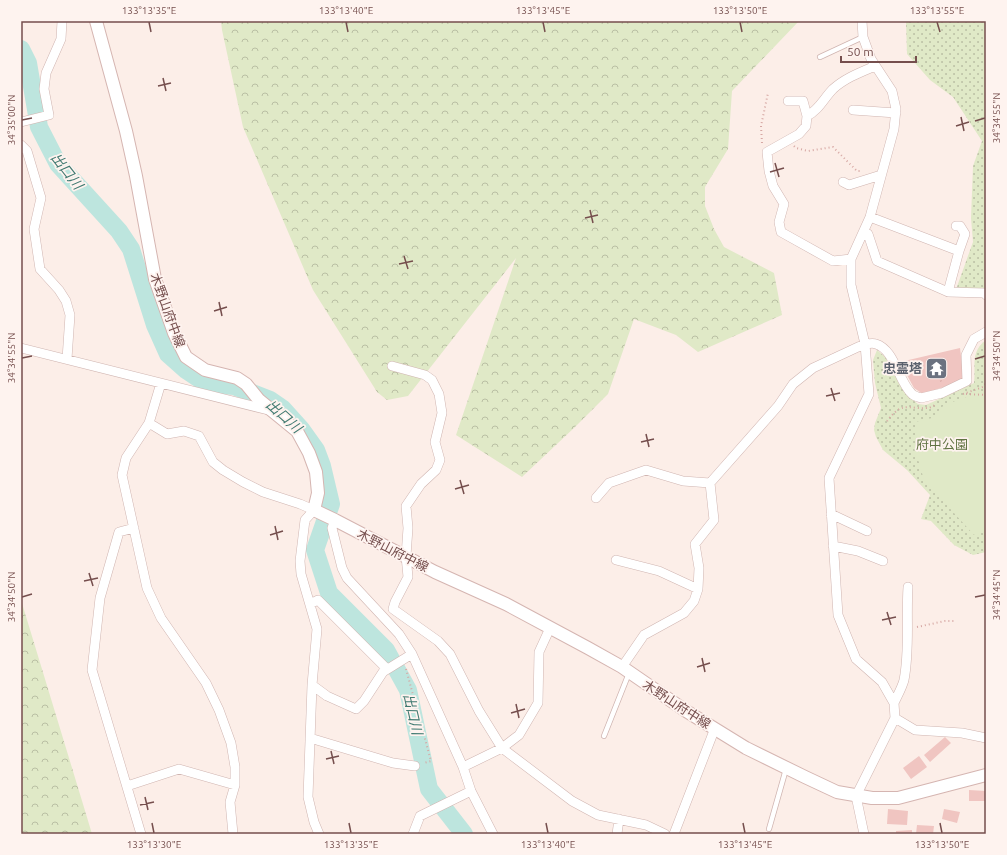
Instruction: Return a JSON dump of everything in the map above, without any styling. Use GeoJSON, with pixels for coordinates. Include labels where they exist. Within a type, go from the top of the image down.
{"type":"FeatureCollection","features":[{"type":"Feature","properties":{"kind":"main road","name":"木野山府中線"},"geometry":{"type":"LineString","coordinates":[[96,21],[126,131],[155,279],[174,334],[186,357],[205,370],[237,378],[246,384],[260,400],[296,431],[309,453],[316,472],[318,493],[316,511],[506,604],[625,670],[746,748],[837,792],[856,796],[898,798],[986,775]]}},
{"type":"Feature","properties":{"kind":"street"},"geometry":{"type":"LineString","coordinates":[[25,121],[49,115],[44,89],[46,74],[61,39],[62,21]]}},
{"type":"Feature","properties":{"kind":"street"},"geometry":{"type":"LineString","coordinates":[[862,21],[863,37],[870,59],[892,91],[896,113],[894,129],[870,217],[851,259],[851,285],[865,344],[869,394],[829,478],[838,615],[856,660],[882,682],[894,703],[895,718],[856,796],[864,834]]}},
{"type":"Feature","properties":{"kind":"street"},"geometry":{"type":"LineString","coordinates":[[807,116],[814,112],[834,88],[856,74],[875,66]]}},
{"type":"Feature","properties":{"kind":"street"},"geometry":{"type":"LineString","coordinates":[[788,101],[803,101],[807,116],[806,126],[799,134],[767,152],[769,171],[773,186],[784,204],[779,222],[781,232],[833,261],[851,259]]}},
{"type":"Feature","properties":{"kind":"street"},"geometry":{"type":"LineString","coordinates":[[853,110],[896,113]]}},
{"type":"Feature","properties":{"kind":"street"},"geometry":{"type":"LineString","coordinates":[[23,149],[41,198],[34,229],[40,269],[60,290],[66,301],[70,315],[67,359]]}},
{"type":"Feature","properties":{"kind":"street"},"geometry":{"type":"LineString","coordinates":[[843,182],[849,185],[881,174]]}},
{"type":"Feature","properties":{"kind":"street"},"geometry":{"type":"LineString","coordinates":[[870,217],[959,251]]}},
{"type":"Feature","properties":{"kind":"street"},"geometry":{"type":"LineString","coordinates":[[948,292],[959,251],[966,234],[960,226],[956,226]]}},
{"type":"Feature","properties":{"kind":"street"},"geometry":{"type":"LineString","coordinates":[[863,233],[868,234],[877,261],[948,292],[985,293],[986,295]]}},
{"type":"Feature","properties":{"kind":"street"},"geometry":{"type":"LineString","coordinates":[[625,670],[644,635],[684,614],[694,600],[698,589],[699,568],[695,544],[714,520],[710,483],[778,406],[793,384],[813,368],[865,344],[876,344],[886,350],[912,394],[921,398],[942,393],[967,382],[966,355],[974,339],[986,332]]}},
{"type":"Feature","properties":{"kind":"street"},"geometry":{"type":"LineString","coordinates":[[21,348],[275,412]]}},
{"type":"Feature","properties":{"kind":"street"},"geometry":{"type":"LineString","coordinates":[[392,366],[425,375],[432,380],[440,394],[442,413],[435,442],[440,460],[436,470],[421,484],[406,506],[408,528],[406,556],[408,577],[393,609],[438,641],[450,654],[479,711],[502,748],[572,801],[598,815],[646,825],[666,834]]}},
{"type":"Feature","properties":{"kind":"street"},"geometry":{"type":"LineString","coordinates":[[161,383],[149,423],[126,458],[122,475],[147,588],[161,618],[206,683],[219,710],[230,744],[235,767],[235,785],[230,802],[233,834]]}},
{"type":"Feature","properties":{"kind":"street"},"geometry":{"type":"LineString","coordinates":[[149,423],[167,434],[184,431],[199,436],[213,462],[223,470],[262,492],[300,504],[316,511],[305,520],[300,561],[301,574],[317,629],[312,686],[308,797],[314,822],[319,834]]}},
{"type":"Feature","properties":{"kind":"street"},"geometry":{"type":"LineString","coordinates":[[596,498],[609,483],[646,470],[683,482],[710,483]]}},
{"type":"Feature","properties":{"kind":"street"},"geometry":{"type":"LineString","coordinates":[[831,514],[867,531]]}},
{"type":"Feature","properties":{"kind":"street"},"geometry":{"type":"LineString","coordinates":[[335,520],[332,528],[342,568],[347,578],[399,634],[412,654],[463,766],[471,791],[493,834]]}},
{"type":"Feature","properties":{"kind":"street"},"geometry":{"type":"LineString","coordinates":[[134,528],[119,532],[100,598],[92,670],[141,834]]}},
{"type":"Feature","properties":{"kind":"street"},"geometry":{"type":"LineString","coordinates":[[833,546],[858,551],[883,561]]}},
{"type":"Feature","properties":{"kind":"street"},"geometry":{"type":"LineString","coordinates":[[616,560],[659,571],[698,589]]}},
{"type":"Feature","properties":{"kind":"street"},"geometry":{"type":"LineString","coordinates":[[894,703],[904,682],[908,644],[908,587]]}},
{"type":"Feature","properties":{"kind":"street"},"geometry":{"type":"LineString","coordinates":[[310,604],[318,600],[387,669]]}},
{"type":"Feature","properties":{"kind":"street"},"geometry":{"type":"LineString","coordinates":[[463,766],[502,748],[519,735],[538,703],[539,652],[550,628]]}},
{"type":"Feature","properties":{"kind":"street"},"geometry":{"type":"LineString","coordinates":[[312,686],[327,696],[356,709],[364,701],[383,672],[412,654]]}},
{"type":"Feature","properties":{"kind":"street"},"geometry":{"type":"LineString","coordinates":[[895,718],[915,730],[962,733],[986,738]]}},
{"type":"Feature","properties":{"kind":"street"},"geometry":{"type":"LineString","coordinates":[[674,834],[714,728]]}},
{"type":"Feature","properties":{"kind":"street"},"geometry":{"type":"LineString","coordinates":[[310,738],[393,763],[415,766]]}},
{"type":"Feature","properties":{"kind":"street"},"geometry":{"type":"LineString","coordinates":[[127,786],[179,769],[235,785]]}},
{"type":"Feature","properties":{"kind":"street"},"geometry":{"type":"LineString","coordinates":[[413,834],[420,816],[471,791]]}},
{"type":"Feature","properties":{"kind":"street"},"geometry":{"type":"LineString","coordinates":[[617,834],[619,819]]}},
{"type":"Feature","properties":{"kind":"lane"},"geometry":{"type":"LineString","coordinates":[[820,57],[863,37]]}},
{"type":"Feature","properties":{"kind":"lane"},"geometry":{"type":"LineString","coordinates":[[604,736],[625,670]]}},
{"type":"Feature","properties":{"kind":"lane"},"geometry":{"type":"LineString","coordinates":[[769,829],[786,768]]}},
{"type":"Feature","properties":{"kind":"path"},"geometry":{"type":"LineString","coordinates":[[768,93],[761,126],[762,146],[770,151]]}},
{"type":"Feature","properties":{"kind":"path"},"geometry":{"type":"LineString","coordinates":[[790,140],[796,148],[808,151],[833,148],[857,171],[863,172]]}},
{"type":"Feature","properties":{"kind":"path"},"geometry":{"type":"LineString","coordinates":[[938,373],[942,384]]}},
{"type":"Feature","properties":{"kind":"path"},"geometry":{"type":"LineString","coordinates":[[986,382],[983,387],[965,394],[986,395]]}},
{"type":"Feature","properties":{"kind":"path"},"geometry":{"type":"LineString","coordinates":[[887,421],[902,407],[917,409],[932,407]]}},
{"type":"Feature","properties":{"kind":"path"},"geometry":{"type":"LineString","coordinates":[[908,629],[956,620]]}},
{"type":"Feature","properties":{"kind":"path"},"geometry":{"type":"LineString","coordinates":[[403,659],[432,761]]}},
{"type":"Feature","properties":{"kind":"green space"},"geometry":{"type":"Polygon","coordinates":[[[221,21],[799,21],[732,91],[728,149],[705,187],[705,206],[714,229],[724,247],[774,273],[782,315],[698,352],[676,335],[634,319],[608,394],[522,477],[456,435],[516,258],[408,396],[387,400],[377,392],[313,290],[243,127],[221,21]]]}},
{"type":"Feature","properties":{"kind":"green space"},"geometry":{"type":"Polygon","coordinates":[[[906,21],[986,21],[986,297],[954,295],[973,242],[971,218],[973,166],[982,141],[953,97],[930,80],[907,54],[906,21]]]}},
{"type":"Feature","properties":{"kind":"green space","name":"府中公園"},"geometry":{"type":"Polygon","coordinates":[[[986,340],[986,552],[973,555],[954,545],[931,521],[921,519],[930,495],[907,470],[883,450],[876,437],[874,430],[875,423],[881,408],[875,383],[873,360],[877,350],[888,361],[912,399],[918,404],[926,405],[974,383],[976,354],[978,349],[986,340]]]}},
{"type":"Feature","properties":{"kind":"green space"},"geometry":{"type":"Polygon","coordinates":[[[986,390],[986,530],[974,535],[924,480],[915,449],[915,422],[932,418],[944,405],[986,390]]]}},
{"type":"Feature","properties":{"kind":"green space"},"geometry":{"type":"Polygon","coordinates":[[[21,600],[86,814],[92,834],[21,834],[21,600]]]}},
{"type":"Feature","properties":{"kind":"building"},"geometry":{"type":"Polygon","coordinates":[[[960,348],[964,380],[923,394],[914,388],[900,362],[960,348]]]}},
{"type":"Feature","properties":{"kind":"building"},"geometry":{"type":"Polygon","coordinates":[[[945,737],[951,743],[930,762],[924,755],[945,737]]]}},
{"type":"Feature","properties":{"kind":"building"},"geometry":{"type":"Polygon","coordinates":[[[919,756],[927,767],[911,779],[903,768],[919,756]]]}},
{"type":"Feature","properties":{"kind":"building"},"geometry":{"type":"Polygon","coordinates":[[[969,790],[986,791],[986,801],[969,801],[969,790]]]}},
{"type":"Feature","properties":{"kind":"building"},"geometry":{"type":"Polygon","coordinates":[[[888,809],[908,811],[907,825],[887,824],[888,809]]]}},
{"type":"Feature","properties":{"kind":"building"},"geometry":{"type":"Polygon","coordinates":[[[944,809],[960,812],[957,823],[942,819],[944,809]]]}},
{"type":"Feature","properties":{"kind":"building"},"geometry":{"type":"Polygon","coordinates":[[[917,825],[934,826],[933,834],[916,834],[917,825]]]}},
{"type":"Feature","properties":{"kind":"building"},"geometry":{"type":"Polygon","coordinates":[[[912,830],[912,834],[896,834],[896,831],[912,830]]]}},
{"type":"Feature","properties":{"kind":"waterway","name":"出口川"},"geometry":{"type":"LineString","coordinates":[[21,49],[28,63],[39,127],[58,164],[119,231],[131,249],[155,325],[168,354],[186,370],[201,380],[211,384],[234,386],[270,400],[283,409],[301,429],[316,450],[322,466],[331,504],[315,550],[329,593],[386,650],[408,690],[429,789],[464,834]]}},
{"type":"Feature","properties":{"kind":"place","name":"忠霊塔"},"geometry":{"type":"Point","coordinates":[937,368]}}]}
